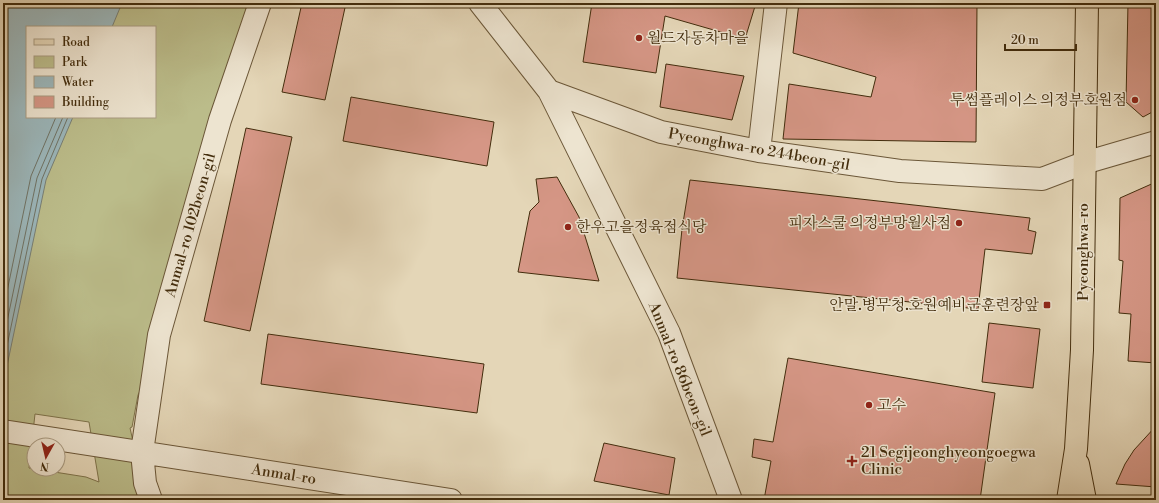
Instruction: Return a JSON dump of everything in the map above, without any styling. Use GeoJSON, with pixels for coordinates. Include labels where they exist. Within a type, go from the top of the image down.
{"type":"FeatureCollection","features":[{"type":"Feature","properties":{"kind":"main road","name":"Pyeonghwa-ro"},"geometry":{"type":"LineString","coordinates":[[1068,500],[1076,449],[1082,350],[1087,3]]}},
{"type":"Feature","properties":{"kind":"main road"},"geometry":{"type":"LineString","coordinates":[[1076,449],[1085,500]]}},
{"type":"Feature","properties":{"kind":"street","name":"Anmal-ro 102beon-gil"},"geometry":{"type":"LineString","coordinates":[[150,500],[145,483],[142,452],[159,335],[220,120],[260,3]]}},
{"type":"Feature","properties":{"kind":"street"},"geometry":{"type":"LineString","coordinates":[[480,3],[548,90]]}},
{"type":"Feature","properties":{"kind":"street"},"geometry":{"type":"LineString","coordinates":[[759,151],[776,3]]}},
{"type":"Feature","properties":{"kind":"street","name":"Pyeonghwa-ro 244beon-gil"},"geometry":{"type":"LineString","coordinates":[[548,90],[661,132],[759,151],[900,171],[1042,179],[1084,163],[1156,142]]}},
{"type":"Feature","properties":{"kind":"street","name":"Anmal-ro 86beon-gil"},"geometry":{"type":"LineString","coordinates":[[548,90],[669,333],[731,500]]}},
{"type":"Feature","properties":{"kind":"street","name":"Anmal-ro"},"geometry":{"type":"LineString","coordinates":[[3,432],[117,448],[450,500]]}},
{"type":"Feature","properties":{"kind":"green space"},"geometry":{"type":"Polygon","coordinates":[[[3,3],[263,3],[168,336],[138,395],[132,427],[130,428],[146,500],[3,500],[3,3]]]}},
{"type":"Feature","properties":{"kind":"water"},"geometry":{"type":"Polygon","coordinates":[[[3,3],[122,3],[112,26],[26,26],[26,118],[73,118],[46,180],[3,385],[3,3]]]}},
{"type":"Feature","properties":{"kind":"building"},"geometry":{"type":"Polygon","coordinates":[[[302,3],[346,3],[325,100],[282,92],[302,3]]]}},
{"type":"Feature","properties":{"kind":"building"},"geometry":{"type":"Polygon","coordinates":[[[592,3],[756,3],[745,39],[665,16],[656,73],[583,62],[592,3]]]}},
{"type":"Feature","properties":{"kind":"building"},"geometry":{"type":"Polygon","coordinates":[[[799,3],[977,3],[976,142],[783,139],[789,84],[871,97],[876,77],[793,53],[799,3]]]}},
{"type":"Feature","properties":{"kind":"building"},"geometry":{"type":"Polygon","coordinates":[[[1128,3],[1156,3],[1156,110],[1143,117],[1126,102],[1128,3]]]}},
{"type":"Feature","properties":{"kind":"building"},"geometry":{"type":"Polygon","coordinates":[[[666,64],[744,76],[732,120],[660,107],[666,64]]]}},
{"type":"Feature","properties":{"kind":"building"},"geometry":{"type":"Polygon","coordinates":[[[351,97],[494,122],[487,166],[343,141],[351,97]]]}},
{"type":"Feature","properties":{"kind":"building"},"geometry":{"type":"Polygon","coordinates":[[[246,128],[292,137],[250,331],[204,321],[246,128]]]}},
{"type":"Feature","properties":{"kind":"building"},"geometry":{"type":"Polygon","coordinates":[[[557,177],[579,217],[599,281],[518,272],[530,211],[539,202],[536,179],[557,177]]]}},
{"type":"Feature","properties":{"kind":"building"},"geometry":{"type":"Polygon","coordinates":[[[690,180],[1030,218],[1028,230],[1036,232],[1032,254],[985,249],[978,309],[677,278],[682,229],[690,180]]]}},
{"type":"Feature","properties":{"kind":"building"},"geometry":{"type":"Polygon","coordinates":[[[1156,182],[1156,363],[1128,361],[1131,314],[1119,313],[1123,261],[1119,260],[1120,198],[1156,182]]]}},
{"type":"Feature","properties":{"kind":"building"},"geometry":{"type":"Polygon","coordinates":[[[989,323],[1040,329],[1033,388],[982,382],[989,323]]]}},
{"type":"Feature","properties":{"kind":"building"},"geometry":{"type":"Polygon","coordinates":[[[268,334],[484,364],[477,413],[261,384],[268,334]]]}},
{"type":"Feature","properties":{"kind":"building"},"geometry":{"type":"Polygon","coordinates":[[[788,358],[995,393],[980,500],[764,500],[771,461],[752,457],[754,439],[773,442],[788,358]]]}},
{"type":"Feature","properties":{"kind":"building"},"geometry":{"type":"Polygon","coordinates":[[[1156,426],[1156,487],[1116,484],[1125,464],[1134,450],[1156,426]]]}},
{"type":"Feature","properties":{"kind":"building"},"geometry":{"type":"Polygon","coordinates":[[[604,443],[675,458],[669,495],[594,481],[604,443]]]}},
{"type":"Feature","properties":{"kind":"place","name":"월드자동차마을"},"geometry":{"type":"Point","coordinates":[639,38]}},
{"type":"Feature","properties":{"kind":"place","name":"투썸플레이스 의정부호원점"},"geometry":{"type":"Point","coordinates":[1135,100]}},
{"type":"Feature","properties":{"kind":"place","name":"피자스쿨 의정부망월사점"},"geometry":{"type":"Point","coordinates":[959,223]}},
{"type":"Feature","properties":{"kind":"place","name":"한우고을정육점식당"},"geometry":{"type":"Point","coordinates":[568,227]}},
{"type":"Feature","properties":{"kind":"place","name":"안말.병무청.호원예비군훈련장앞"},"geometry":{"type":"Point","coordinates":[1047,305]}},
{"type":"Feature","properties":{"kind":"place","name":"고수"},"geometry":{"type":"Point","coordinates":[869,405]}},
{"type":"Feature","properties":{"kind":"place","name":"21 Segijeonghyeongoegwa Clinic"},"geometry":{"type":"Point","coordinates":[852,461]}}]}
